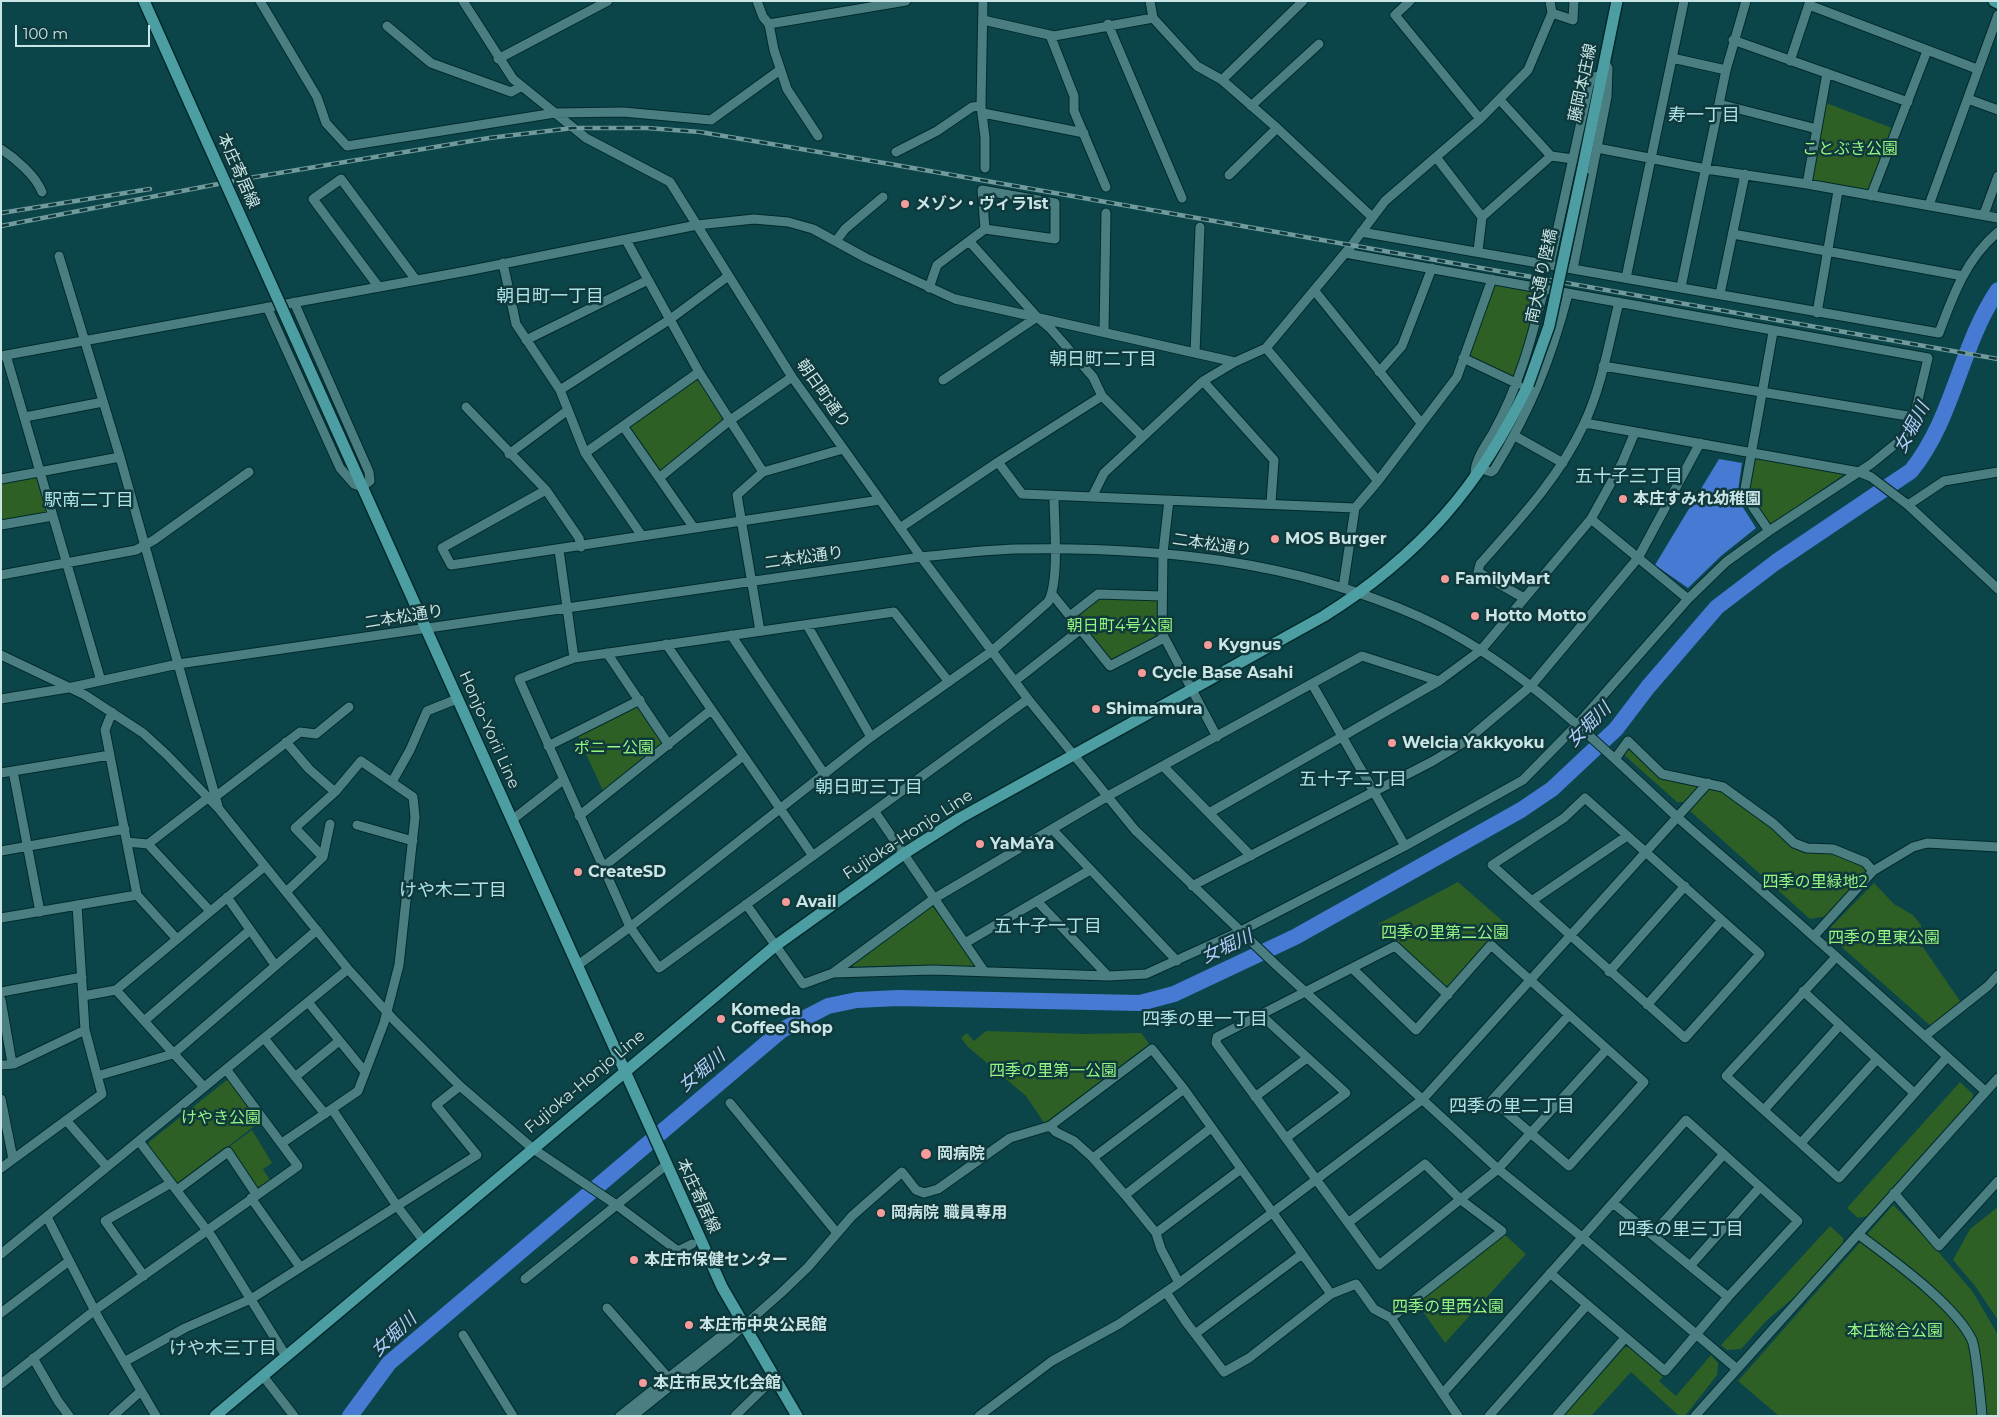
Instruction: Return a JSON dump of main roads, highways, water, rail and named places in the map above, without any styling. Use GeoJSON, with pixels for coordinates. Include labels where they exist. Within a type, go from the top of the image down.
{"type":"FeatureCollection","features":[{"type":"Feature","properties":{"kind":"main road","name":"本庄寄居線"},"geometry":{"type":"LineString","coordinates":[[144,1],[303,355]]}},
{"type":"Feature","properties":{"kind":"main road","name":"藤岡本庄線"},"geometry":{"type":"LineString","coordinates":[[1582,172],[1618,1]]}},
{"type":"Feature","properties":{"kind":"main road","name":"南大通り陸橋"},"geometry":{"type":"LineString","coordinates":[[1523,385],[1549,326],[1582,172]]}},
{"type":"Feature","properties":{"kind":"main road","name":"Honjo-Yorii Line"},"geometry":{"type":"LineString","coordinates":[[303,355],[646,1120]]}},
{"type":"Feature","properties":{"kind":"main road","name":"Fujioka-Honjo Line"},"geometry":{"type":"LineString","coordinates":[[215,1416],[624,1070],[774,946],[905,853],[960,818],[1324,616],[1360,593],[1391,568],[1432,529],[1475,480],[1506,431],[1523,385]]}},
{"type":"Feature","properties":{"kind":"main road","name":"本庄寄居線"},"geometry":{"type":"LineString","coordinates":[[646,1120],[722,1287],[797,1416]]}},
{"type":"Feature","properties":{"kind":"water"},"geometry":{"type":"Polygon","coordinates":[[[1719,459],[1742,463],[1737,498],[1756,528],[1721,556],[1688,588],[1655,565],[1719,459]]]}},
{"type":"Feature","properties":{"kind":"waterway","name":"女堀川"},"geometry":{"type":"LineString","coordinates":[[350,1416],[389,1363],[782,1030],[828,1006],[857,1000],[898,998],[1140,1003],[1174,994],[1295,937],[1521,810],[1552,789],[1616,729],[1648,687],[1717,607],[1776,562],[1911,471],[1926,450],[1937,428],[1974,334],[1998,290]]}},
{"type":"Feature","properties":{"kind":"railway"},"geometry":{"type":"LineString","coordinates":[[1,226],[249,178],[489,138],[573,128],[647,128],[700,132],[890,164],[1998,359]]}},
{"type":"Feature","properties":{"kind":"railway"},"geometry":{"type":"LineString","coordinates":[[1,213],[150,189]]}},
{"type":"Feature","properties":{"kind":"place","name":"メゾン・ヴィラ1st"},"geometry":{"type":"Point","coordinates":[905,204]}},
{"type":"Feature","properties":{"kind":"place","name":"本庄すみれ幼稚園"},"geometry":{"type":"Point","coordinates":[1623,499]}},
{"type":"Feature","properties":{"kind":"place","name":"MOS Burger"},"geometry":{"type":"Point","coordinates":[1275,539]}},
{"type":"Feature","properties":{"kind":"place","name":"FamilyMart"},"geometry":{"type":"Point","coordinates":[1445,579]}},
{"type":"Feature","properties":{"kind":"place","name":"Hotto Motto"},"geometry":{"type":"Point","coordinates":[1475,616]}},
{"type":"Feature","properties":{"kind":"place","name":"Kygnus"},"geometry":{"type":"Point","coordinates":[1208,645]}},
{"type":"Feature","properties":{"kind":"place","name":"Cycle Base Asahi"},"geometry":{"type":"Point","coordinates":[1142,673]}},
{"type":"Feature","properties":{"kind":"place","name":"Shimamura"},"geometry":{"type":"Point","coordinates":[1096,709]}},
{"type":"Feature","properties":{"kind":"place","name":"Welcia Yakkyoku"},"geometry":{"type":"Point","coordinates":[1392,743]}},
{"type":"Feature","properties":{"kind":"place","name":"YaMaYa"},"geometry":{"type":"Point","coordinates":[980,844]}},
{"type":"Feature","properties":{"kind":"place","name":"CreateSD"},"geometry":{"type":"Point","coordinates":[578,872]}},
{"type":"Feature","properties":{"kind":"place","name":"Avail"},"geometry":{"type":"Point","coordinates":[786,902]}},
{"type":"Feature","properties":{"kind":"place","name":"Komeda Coffee Shop"},"geometry":{"type":"Point","coordinates":[721,1019]}},
{"type":"Feature","properties":{"kind":"place","name":"岡病院"},"geometry":{"type":"Point","coordinates":[926,1154]}},
{"type":"Feature","properties":{"kind":"place","name":"岡病院 職員専用"},"geometry":{"type":"Point","coordinates":[881,1213]}},
{"type":"Feature","properties":{"kind":"place","name":"本庄市保健センター"},"geometry":{"type":"Point","coordinates":[634,1260]}},
{"type":"Feature","properties":{"kind":"place","name":"本庄市中央公民館"},"geometry":{"type":"Point","coordinates":[689,1325]}},
{"type":"Feature","properties":{"kind":"place","name":"本庄市民文化会館"},"geometry":{"type":"Point","coordinates":[643,1383]}},
{"type":"Feature","properties":{"kind":"district","name":"寿一丁目"},"geometry":{"type":"Point","coordinates":[1704,116]}},
{"type":"Feature","properties":{"kind":"district","name":"朝日町一丁目"},"geometry":{"type":"Point","coordinates":[550,297]}},
{"type":"Feature","properties":{"kind":"district","name":"朝日町二丁目"},"geometry":{"type":"Point","coordinates":[1103,360]}},
{"type":"Feature","properties":{"kind":"district","name":"五十子三丁目"},"geometry":{"type":"Point","coordinates":[1629,477]}},
{"type":"Feature","properties":{"kind":"district","name":"駅南二丁目"},"geometry":{"type":"Point","coordinates":[89,501]}},
{"type":"Feature","properties":{"kind":"district","name":"五十子二丁目"},"geometry":{"type":"Point","coordinates":[1353,780]}},
{"type":"Feature","properties":{"kind":"district","name":"朝日町三丁目"},"geometry":{"type":"Point","coordinates":[869,788]}},
{"type":"Feature","properties":{"kind":"district","name":"けや木二丁目"},"geometry":{"type":"Point","coordinates":[453,891]}},
{"type":"Feature","properties":{"kind":"district","name":"五十子一丁目"},"geometry":{"type":"Point","coordinates":[1048,927]}},
{"type":"Feature","properties":{"kind":"district","name":"四季の里一丁目"},"geometry":{"type":"Point","coordinates":[1205,1020]}},
{"type":"Feature","properties":{"kind":"district","name":"四季の里二丁目"},"geometry":{"type":"Point","coordinates":[1512,1107]}},
{"type":"Feature","properties":{"kind":"district","name":"四季の里三丁目"},"geometry":{"type":"Point","coordinates":[1681,1230]}},
{"type":"Feature","properties":{"kind":"district","name":"けや木三丁目"},"geometry":{"type":"Point","coordinates":[223,1349]}},
{"type":"Feature","properties":{"kind":"park label","name":"ことぶき公園"},"geometry":{"type":"Point","coordinates":[1850,149]}},
{"type":"Feature","properties":{"kind":"park label","name":"朝日町4号公園"},"geometry":{"type":"Point","coordinates":[1120,626]}},
{"type":"Feature","properties":{"kind":"park label","name":"ポニー公園"},"geometry":{"type":"Point","coordinates":[614,748]}},
{"type":"Feature","properties":{"kind":"park label","name":"四季の里緑地2"},"geometry":{"type":"Point","coordinates":[1815,882]}},
{"type":"Feature","properties":{"kind":"park label","name":"四季の里第二公園"},"geometry":{"type":"Point","coordinates":[1445,933]}},
{"type":"Feature","properties":{"kind":"park label","name":"四季の里東公園"},"geometry":{"type":"Point","coordinates":[1884,938]}},
{"type":"Feature","properties":{"kind":"park label","name":"四季の里第一公園"},"geometry":{"type":"Point","coordinates":[1053,1071]}},
{"type":"Feature","properties":{"kind":"park label","name":"けやき公園"},"geometry":{"type":"Point","coordinates":[221,1118]}},
{"type":"Feature","properties":{"kind":"park label","name":"四季の里西公園"},"geometry":{"type":"Point","coordinates":[1448,1307]}},
{"type":"Feature","properties":{"kind":"park label","name":"本庄総合公園"},"geometry":{"type":"Point","coordinates":[1895,1331]}}]}
